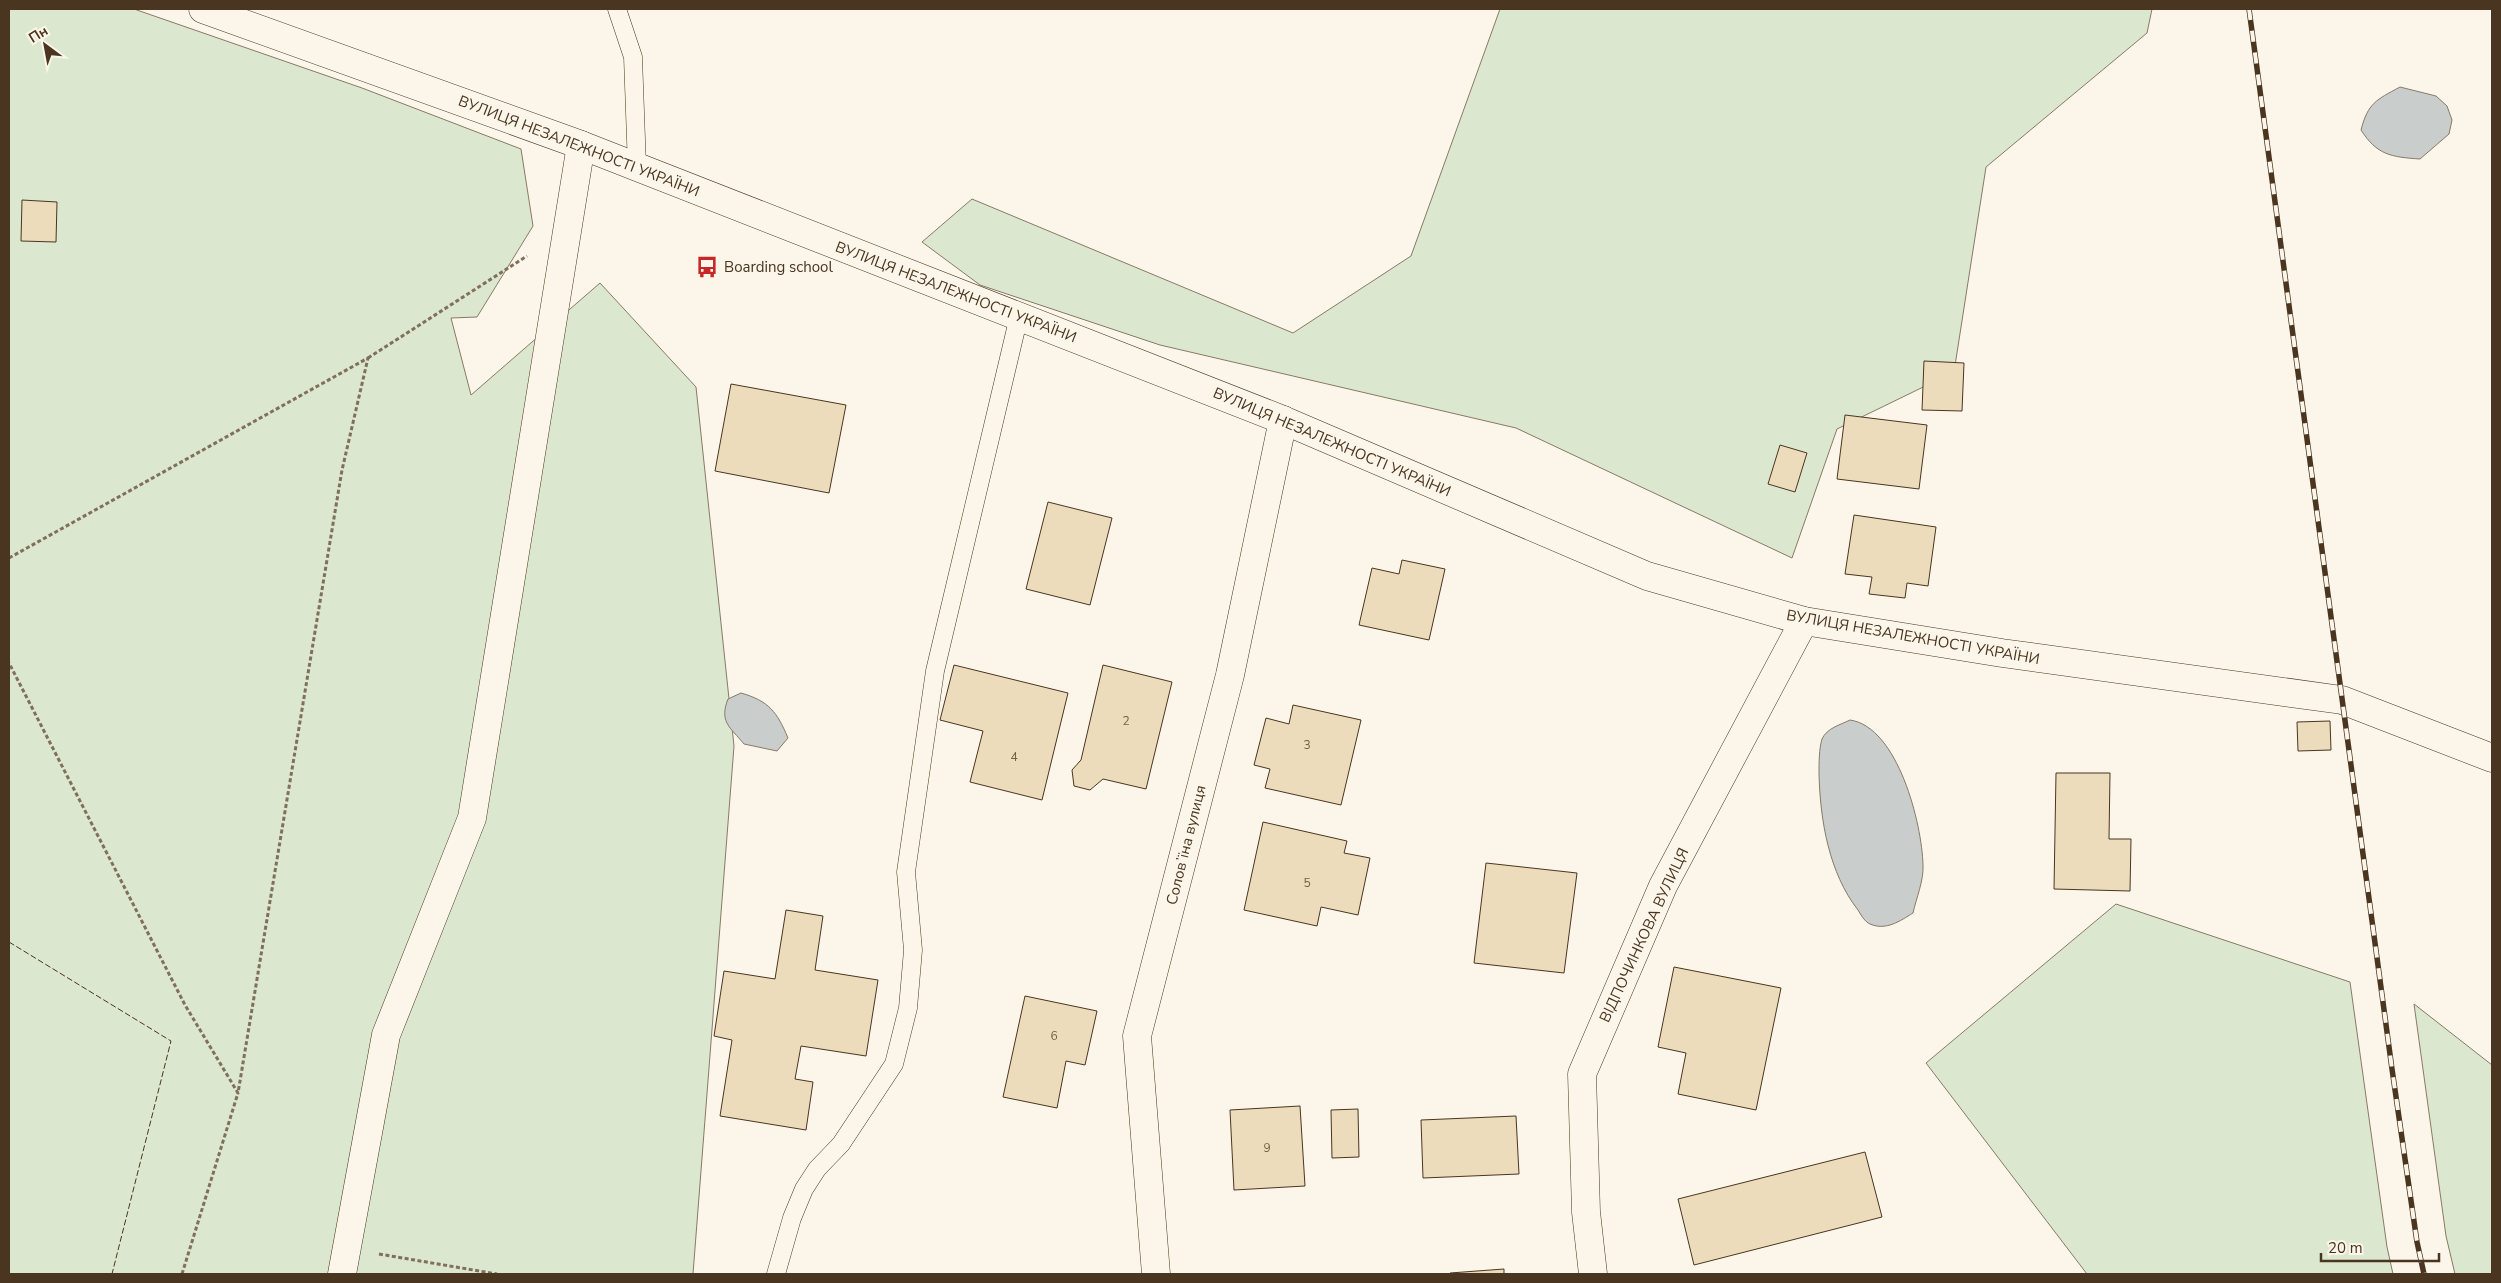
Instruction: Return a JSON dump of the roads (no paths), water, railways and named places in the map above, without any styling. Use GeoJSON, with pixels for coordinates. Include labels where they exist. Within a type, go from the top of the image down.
{"type":"FeatureCollection","features":[{"type":"Feature","properties":{"kind":"street","name":"ВУЛИЦЯ НЕЗАЛЕЖНОСТІ УКРАЇНИ"},"geometry":{"type":"LineString","coordinates":[[203,9],[581,145],[1284,420],[1647,576],[1804,621],[2002,653],[2342,700],[2492,758]]}},
{"type":"Feature","properties":{"kind":"street"},"geometry":{"type":"LineString","coordinates":[[344,1262],[386,1035],[472,818],[581,145]]}},
{"type":"Feature","properties":{"kind":"street","name":"Соловʼїна вулиця"},"geometry":{"type":"LineString","coordinates":[[1156,1274],[1137,1036],[1230,675],[1284,420]]}},
{"type":"Feature","properties":{"kind":"street","name":"ВІДПОЧИНКОВА ВУЛИЦЯ"},"geometry":{"type":"LineString","coordinates":[[1593,1274],[1586,1212],[1582,1074],[1663,886],[1804,621]]}},
{"type":"Feature","properties":{"kind":"lane"},"geometry":{"type":"LineString","coordinates":[[617,9],[633,57],[636,167]]}},
{"type":"Feature","properties":{"kind":"lane"},"geometry":{"type":"LineString","coordinates":[[780,1273],[792,1218],[804,1189],[817,1169],[841,1144],[865,1111],[894,1064],[908,1008],[913,950],[906,872],[934,671],[1019,316]]}},
{"type":"Feature","properties":{"kind":"railway"},"geometry":{"type":"LineString","coordinates":[[2249,9],[2392,1069],[2417,1242],[2424,1274]]}},
{"type":"Feature","properties":{"kind":"place","name":"Boarding school"},"geometry":{"type":"Point","coordinates":[707,267]}}]}
